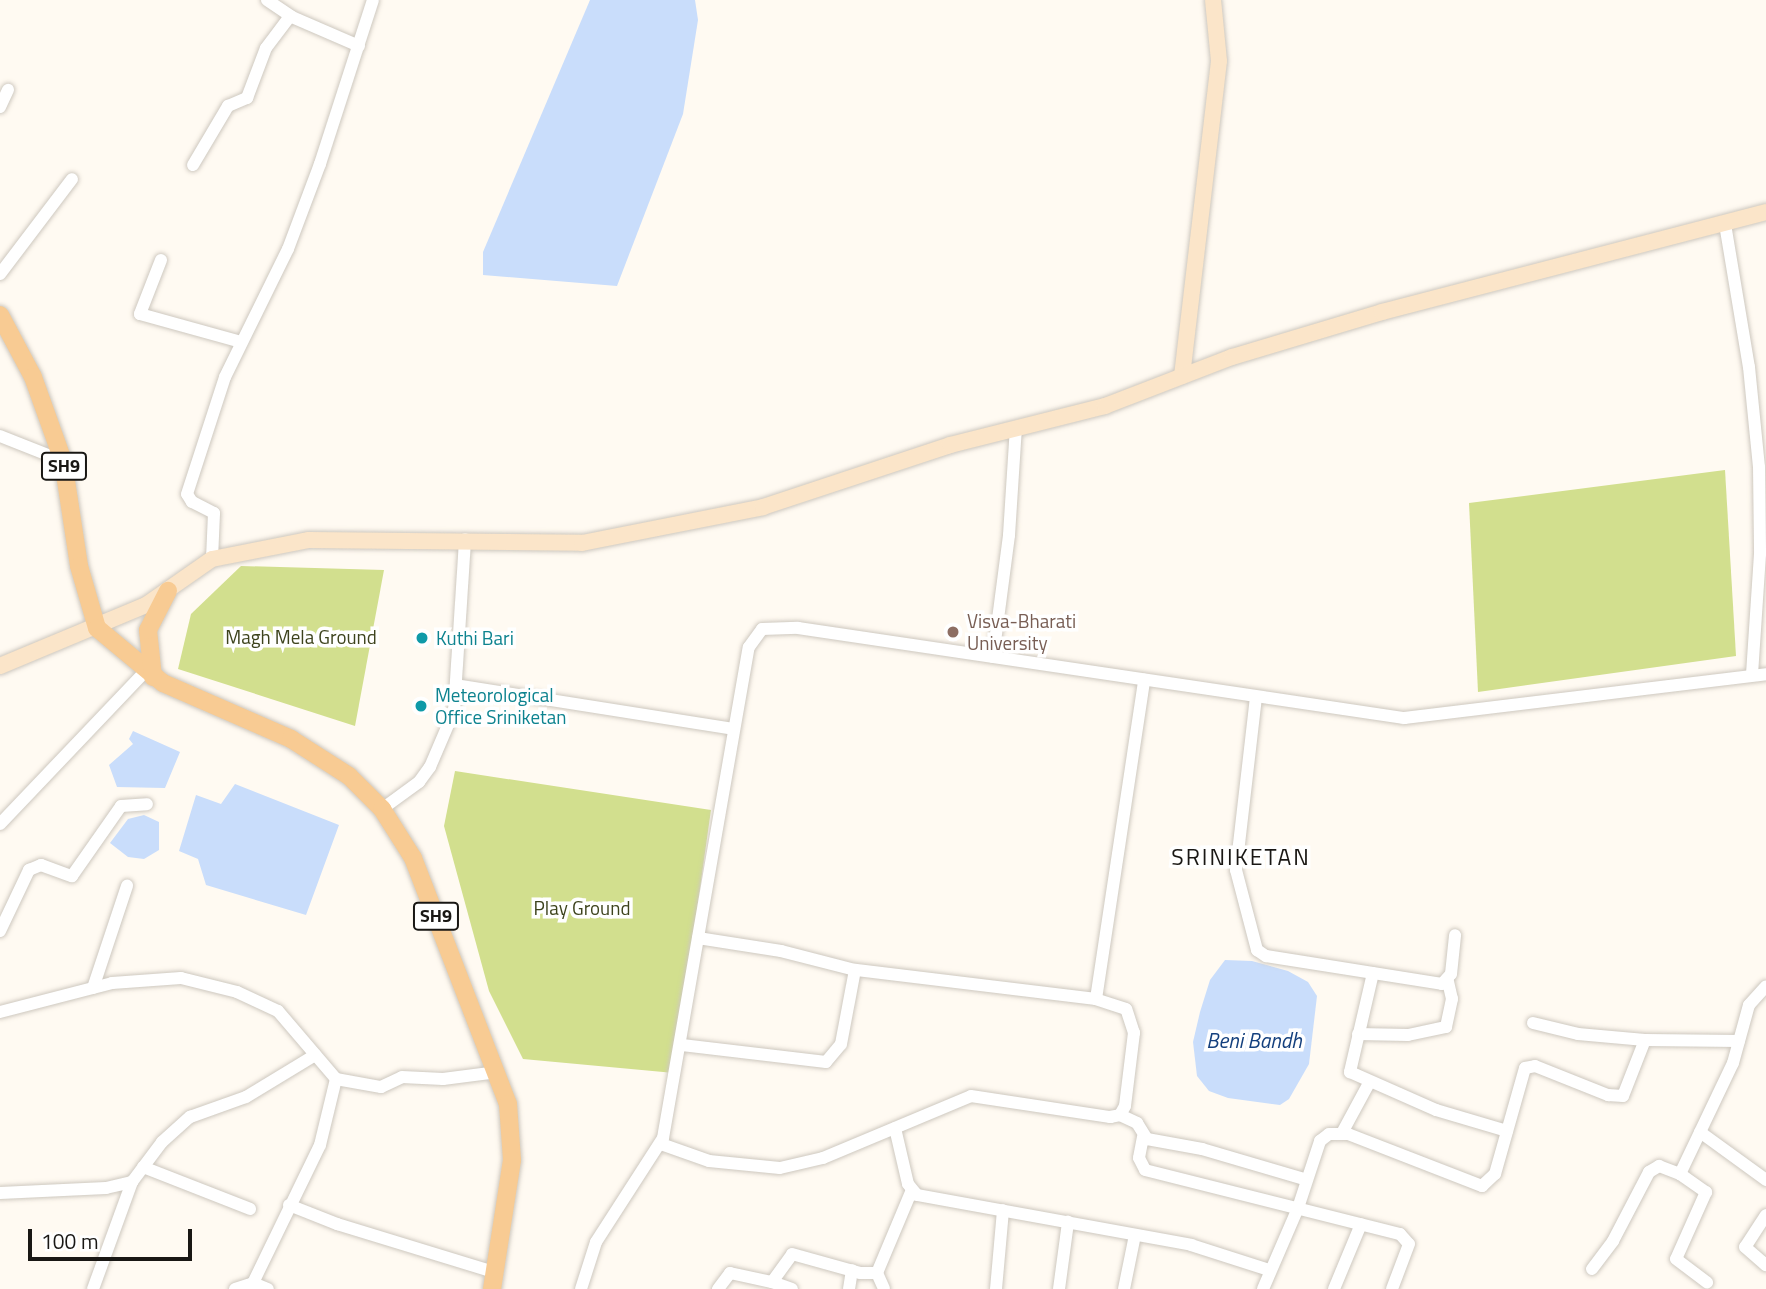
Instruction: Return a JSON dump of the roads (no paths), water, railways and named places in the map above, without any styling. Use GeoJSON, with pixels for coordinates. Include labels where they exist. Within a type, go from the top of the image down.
{"type":"FeatureCollection","features":[{"type":"Feature","properties":{"kind":"main road"},"geometry":{"type":"LineString","coordinates":[[1182,376],[1219,61],[1213,0]]}},
{"type":"Feature","properties":{"kind":"main road"},"geometry":{"type":"LineString","coordinates":[[0,666],[97,628],[168,591],[212,559],[310,540],[465,539],[582,542],[762,507],[950,445],[1105,406],[1182,376],[1382,312],[1766,212]]}},
{"type":"Feature","properties":{"kind":"main road","name":"SH9"},"geometry":{"type":"LineString","coordinates":[[0,314],[33,377],[63,461],[79,566],[97,628],[149,674],[291,738],[349,776],[382,810],[413,858],[498,1072],[508,1104],[513,1160],[493,1281]]}},
{"type":"Feature","properties":{"kind":"main road"},"geometry":{"type":"LineString","coordinates":[[149,674],[148,630],[168,591]]}},
{"type":"Feature","properties":{"kind":"street"},"geometry":{"type":"LineString","coordinates":[[267,0],[290,16],[359,46]]}},
{"type":"Feature","properties":{"kind":"street"},"geometry":{"type":"LineString","coordinates":[[212,559],[214,513],[192,502],[187,494],[225,377],[288,249],[373,0]]}},
{"type":"Feature","properties":{"kind":"street"},"geometry":{"type":"LineString","coordinates":[[193,165],[228,106],[247,98],[266,48],[290,16]]}},
{"type":"Feature","properties":{"kind":"street"},"geometry":{"type":"LineString","coordinates":[[0,107],[8,90]]}},
{"type":"Feature","properties":{"kind":"street"},"geometry":{"type":"LineString","coordinates":[[0,274],[72,179]]}},
{"type":"Feature","properties":{"kind":"street"},"geometry":{"type":"LineString","coordinates":[[1725,224],[1749,367],[1759,467],[1760,541],[1752,675]]}},
{"type":"Feature","properties":{"kind":"street"},"geometry":{"type":"LineString","coordinates":[[161,260],[140,314],[242,342]]}},
{"type":"Feature","properties":{"kind":"street"},"geometry":{"type":"LineString","coordinates":[[993,657],[1010,535],[1016,428]]}},
{"type":"Feature","properties":{"kind":"street"},"geometry":{"type":"LineString","coordinates":[[0,436],[63,461]]}},
{"type":"Feature","properties":{"kind":"street"},"geometry":{"type":"LineString","coordinates":[[382,810],[419,782],[430,767],[454,711],[465,539]]}},
{"type":"Feature","properties":{"kind":"street"},"geometry":{"type":"LineString","coordinates":[[581,1289],[596,1242],[661,1144],[682,1045],[749,647],[762,629],[798,628],[1404,718],[1766,674]]}},
{"type":"Feature","properties":{"kind":"street"},"geometry":{"type":"LineString","coordinates":[[0,824],[149,674]]}},
{"type":"Feature","properties":{"kind":"street"},"geometry":{"type":"LineString","coordinates":[[1096,999],[1144,680]]}},
{"type":"Feature","properties":{"kind":"street"},"geometry":{"type":"LineString","coordinates":[[456,685],[734,729]]}},
{"type":"Feature","properties":{"kind":"street"},"geometry":{"type":"LineString","coordinates":[[1256,697],[1236,870],[1252,942],[1266,956],[1433,984],[1448,981]]}},
{"type":"Feature","properties":{"kind":"street"},"geometry":{"type":"LineString","coordinates":[[0,931],[17,890],[34,865],[72,876],[121,806],[147,804]]}},
{"type":"Feature","properties":{"kind":"street"},"geometry":{"type":"LineString","coordinates":[[93,988],[127,886]]}},
{"type":"Feature","properties":{"kind":"street"},"geometry":{"type":"LineString","coordinates":[[1358,1034],[1408,1035],[1446,1027],[1452,999],[1448,981],[1455,935]]}},
{"type":"Feature","properties":{"kind":"street"},"geometry":{"type":"LineString","coordinates":[[698,938],[780,951],[855,970],[1096,999],[1126,1009],[1133,1019],[1125,1106],[1120,1115]]}},
{"type":"Feature","properties":{"kind":"street"},"geometry":{"type":"LineString","coordinates":[[682,1045],[826,1062],[841,1044],[855,970]]}},
{"type":"Feature","properties":{"kind":"street"},"geometry":{"type":"LineString","coordinates":[[1374,973],[1350,1072],[1369,1083],[1507,1131]]}},
{"type":"Feature","properties":{"kind":"street"},"geometry":{"type":"LineString","coordinates":[[0,1012],[93,988],[167,978],[228,989],[266,1004],[290,1020],[314,1055],[336,1079],[381,1087],[397,1078],[443,1079],[498,1072]]}},
{"type":"Feature","properties":{"kind":"street"},"geometry":{"type":"LineString","coordinates":[[1680,1174],[1739,1041],[1752,997],[1766,986]]}},
{"type":"Feature","properties":{"kind":"street"},"geometry":{"type":"LineString","coordinates":[[1533,1023],[1578,1034],[1645,1040],[1739,1041]]}},
{"type":"Feature","properties":{"kind":"street"},"geometry":{"type":"LineString","coordinates":[[1263,1289],[1269,1270],[1298,1209],[1320,1141],[1329,1134],[1342,1133],[1482,1186],[1495,1174],[1525,1068],[1535,1066],[1608,1095],[1623,1096],[1645,1040]]}},
{"type":"Feature","properties":{"kind":"street"},"geometry":{"type":"LineString","coordinates":[[93,1289],[132,1182],[190,1117],[246,1097],[314,1055]]}},
{"type":"Feature","properties":{"kind":"street"},"geometry":{"type":"LineString","coordinates":[[253,1283],[320,1145],[336,1079]]}},
{"type":"Feature","properties":{"kind":"street"},"geometry":{"type":"LineString","coordinates":[[1342,1133],[1369,1083]]}},
{"type":"Feature","properties":{"kind":"street"},"geometry":{"type":"LineString","coordinates":[[661,1144],[709,1161],[780,1168],[823,1158],[971,1096],[1120,1115],[1138,1123],[1143,1137],[1139,1158],[1145,1170],[1400,1234],[1409,1244],[1392,1289]]}},
{"type":"Feature","properties":{"kind":"street"},"geometry":{"type":"LineString","coordinates":[[884,1289],[877,1273],[911,1192],[895,1128]]}},
{"type":"Feature","properties":{"kind":"street"},"geometry":{"type":"LineString","coordinates":[[1700,1132],[1766,1180]]}},
{"type":"Feature","properties":{"kind":"street"},"geometry":{"type":"LineString","coordinates":[[1143,1137],[1307,1180]]}},
{"type":"Feature","properties":{"kind":"street"},"geometry":{"type":"LineString","coordinates":[[1592,1269],[1614,1241],[1649,1172],[1659,1166],[1680,1174],[1704,1189],[1706,1196],[1676,1259],[1707,1282]]}},
{"type":"Feature","properties":{"kind":"street"},"geometry":{"type":"LineString","coordinates":[[143,1167],[250,1209]]}},
{"type":"Feature","properties":{"kind":"street"},"geometry":{"type":"LineString","coordinates":[[0,1193],[106,1188],[132,1182]]}},
{"type":"Feature","properties":{"kind":"street"},"geometry":{"type":"LineString","coordinates":[[911,1192],[1191,1245],[1269,1270]]}},
{"type":"Feature","properties":{"kind":"street"},"geometry":{"type":"LineString","coordinates":[[289,1205],[493,1281]]}},
{"type":"Feature","properties":{"kind":"street"},"geometry":{"type":"LineString","coordinates":[[996,1289],[1003,1210]]}},
{"type":"Feature","properties":{"kind":"street"},"geometry":{"type":"LineString","coordinates":[[1766,1215],[1745,1247],[1766,1265]]}},
{"type":"Feature","properties":{"kind":"street"},"geometry":{"type":"LineString","coordinates":[[1059,1289],[1068,1222]]}},
{"type":"Feature","properties":{"kind":"street"},"geometry":{"type":"LineString","coordinates":[[1334,1289],[1361,1224]]}},
{"type":"Feature","properties":{"kind":"street"},"geometry":{"type":"LineString","coordinates":[[1124,1289],[1135,1235]]}},
{"type":"Feature","properties":{"kind":"street"},"geometry":{"type":"LineString","coordinates":[[772,1282],[792,1254],[852,1270],[877,1273]]}},
{"type":"Feature","properties":{"kind":"street"},"geometry":{"type":"LineString","coordinates":[[849,1289],[852,1270]]}},
{"type":"Feature","properties":{"kind":"street"},"geometry":{"type":"LineString","coordinates":[[718,1289],[730,1273],[792,1289]]}},
{"type":"Feature","properties":{"kind":"street"},"geometry":{"type":"LineString","coordinates":[[235,1289],[253,1283],[268,1289]]}},
{"type":"Feature","properties":{"kind":"water"},"geometry":{"type":"Polygon","coordinates":[[[590,0],[695,0],[698,20],[683,114],[617,286],[483,275],[483,252],[590,0]]]}},
{"type":"Feature","properties":{"kind":"water"},"geometry":{"type":"Polygon","coordinates":[[[133,731],[180,752],[165,788],[117,787],[109,765],[133,744],[129,739],[133,731]]]}},
{"type":"Feature","properties":{"kind":"water"},"geometry":{"type":"Polygon","coordinates":[[[235,784],[339,825],[306,915],[206,885],[198,859],[179,851],[196,795],[221,804],[235,784]]]}},
{"type":"Feature","properties":{"kind":"water"},"geometry":{"type":"Polygon","coordinates":[[[144,815],[159,822],[159,850],[144,859],[128,857],[110,843],[128,819],[144,815]]]}},
{"type":"Feature","properties":{"kind":"water","name":"Beni Bandh"},"geometry":{"type":"Polygon","coordinates":[[[1225,960],[1252,961],[1288,971],[1308,982],[1317,996],[1309,1064],[1289,1099],[1280,1105],[1228,1098],[1209,1091],[1197,1076],[1193,1042],[1200,1012],[1210,980],[1225,960]]]}},
{"type":"Feature","properties":{"kind":"place","name":"Visva-Bharati University"},"geometry":{"type":"Point","coordinates":[953,632]}},
{"type":"Feature","properties":{"kind":"place","name":"Kuthi Bari"},"geometry":{"type":"Point","coordinates":[422,638]}},
{"type":"Feature","properties":{"kind":"place","name":"Meteorological Office Sriniketan"},"geometry":{"type":"Point","coordinates":[421,706]}},
{"type":"Feature","properties":{"kind":"district","name":"SRINIKETAN"},"geometry":{"type":"Point","coordinates":[1241,857]}},
{"type":"Feature","properties":{"kind":"park label","name":"Magh Mela Ground"},"geometry":{"type":"Point","coordinates":[301,637]}},
{"type":"Feature","properties":{"kind":"park label","name":"Play Ground"},"geometry":{"type":"Point","coordinates":[582,908]}}]}
